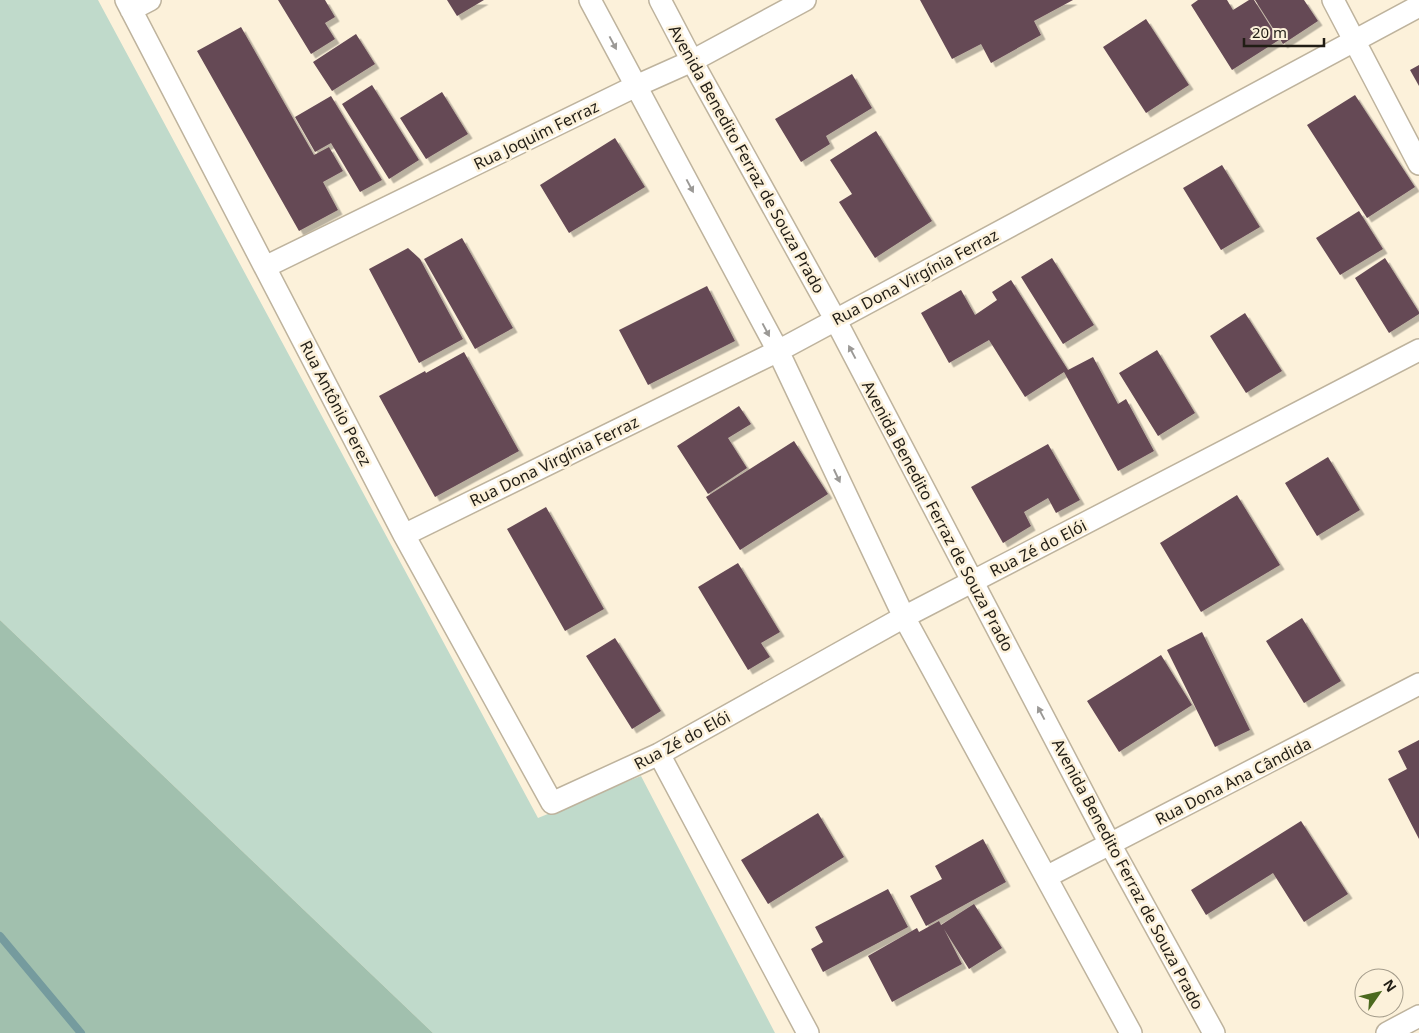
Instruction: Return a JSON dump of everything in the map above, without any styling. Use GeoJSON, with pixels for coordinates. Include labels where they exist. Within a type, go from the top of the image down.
{"type":"FeatureCollection","features":[{"type":"Feature","properties":{"kind":"street"},"geometry":{"type":"LineString","coordinates":[[128,5],[150,0]]}},
{"type":"Feature","properties":{"kind":"street"},"geometry":{"type":"LineString","coordinates":[[590,0],[778,351],[904,618],[1131,1033]]}},
{"type":"Feature","properties":{"kind":"street","name":"Avenida Benedito Ferraz de Souza Prado"},"geometry":{"type":"LineString","coordinates":[[660,0],[835,320],[1110,844],[1214,1033]]}},
{"type":"Feature","properties":{"kind":"street","name":"Rua Joquim Ferraz"},"geometry":{"type":"LineString","coordinates":[[265,267],[636,86],[692,61],[805,0]]}},
{"type":"Feature","properties":{"kind":"street"},"geometry":{"type":"LineString","coordinates":[[1333,0],[1419,164]]}},
{"type":"Feature","properties":{"kind":"street","name":"Rua Antônio Perez"},"geometry":{"type":"LineString","coordinates":[[128,5],[404,535],[552,803]]}},
{"type":"Feature","properties":{"kind":"street","name":"Rua Dona Virgínia Ferraz"},"geometry":{"type":"LineString","coordinates":[[404,535],[778,351],[1419,6]]}},
{"type":"Feature","properties":{"kind":"street","name":"Rua Zé do Elói"},"geometry":{"type":"LineString","coordinates":[[552,803],[659,754],[904,618],[1419,350]]}},
{"type":"Feature","properties":{"kind":"street","name":"Rua Dona Ana Cândida"},"geometry":{"type":"LineString","coordinates":[[1046,877],[1419,684]]}},
{"type":"Feature","properties":{"kind":"street"},"geometry":{"type":"LineString","coordinates":[[659,754],[808,1033]]}},
{"type":"Feature","properties":{"kind":"street"},"geometry":{"type":"LineString","coordinates":[[1387,1033],[1419,1016]]}},
{"type":"Feature","properties":{"kind":"green space"},"geometry":{"type":"Polygon","coordinates":[[[0,0],[98,0],[538,818],[641,776],[775,1033],[433,1033],[0,620],[0,0]]]}},
{"type":"Feature","properties":{"kind":"green space"},"geometry":{"type":"Polygon","coordinates":[[[0,620],[433,1033],[0,1033],[0,620]]]}},
{"type":"Feature","properties":{"kind":"building"},"geometry":{"type":"Polygon","coordinates":[[[278,0],[325,0],[335,17],[325,23],[335,39],[311,54],[278,0]]]}},
{"type":"Feature","properties":{"kind":"building"},"geometry":{"type":"Polygon","coordinates":[[[447,0],[484,0],[457,16],[447,0]]]}},
{"type":"Feature","properties":{"kind":"building"},"geometry":{"type":"Polygon","coordinates":[[[920,0],[1073,0],[1034,21],[1041,35],[991,63],[981,44],[952,59],[920,0]]]}},
{"type":"Feature","properties":{"kind":"building"},"geometry":{"type":"Polygon","coordinates":[[[1198,0],[1227,0],[1233,10],[1249,0],[1254,0],[1279,40],[1232,70],[1191,5],[1198,0]]]}},
{"type":"Feature","properties":{"kind":"building"},"geometry":{"type":"Polygon","coordinates":[[[1255,0],[1304,0],[1318,21],[1283,44],[1255,0]]]}},
{"type":"Feature","properties":{"kind":"building"},"geometry":{"type":"Polygon","coordinates":[[[1146,19],[1189,85],[1146,113],[1103,47],[1146,19]]]}},
{"type":"Feature","properties":{"kind":"building"},"geometry":{"type":"Polygon","coordinates":[[[241,27],[314,155],[329,147],[343,171],[323,182],[338,210],[299,231],[197,51],[241,27]]]}},
{"type":"Feature","properties":{"kind":"building"},"geometry":{"type":"Polygon","coordinates":[[[356,34],[375,64],[332,91],[313,62],[356,34]]]}},
{"type":"Feature","properties":{"kind":"building"},"geometry":{"type":"Polygon","coordinates":[[[1419,65],[1419,86],[1410,70],[1419,65]]]}},
{"type":"Feature","properties":{"kind":"building"},"geometry":{"type":"Polygon","coordinates":[[[852,74],[872,108],[826,136],[830,144],[801,162],[775,119],[852,74]]]}},
{"type":"Feature","properties":{"kind":"building"},"geometry":{"type":"Polygon","coordinates":[[[372,85],[419,160],[389,179],[342,104],[372,85]]]}},
{"type":"Feature","properties":{"kind":"building"},"geometry":{"type":"Polygon","coordinates":[[[442,92],[468,134],[426,159],[400,118],[442,92]]]}},
{"type":"Feature","properties":{"kind":"building"},"geometry":{"type":"Polygon","coordinates":[[[1355,95],[1415,187],[1367,218],[1307,125],[1355,95]]]}},
{"type":"Feature","properties":{"kind":"building"},"geometry":{"type":"Polygon","coordinates":[[[331,96],[382,180],[360,192],[331,143],[315,152],[295,117],[331,96]]]}},
{"type":"Feature","properties":{"kind":"building"},"geometry":{"type":"Polygon","coordinates":[[[876,131],[932,221],[875,258],[839,202],[852,194],[830,160],[876,131]]]}},
{"type":"Feature","properties":{"kind":"building"},"geometry":{"type":"Polygon","coordinates":[[[615,138],[645,187],[569,233],[540,185],[615,138]]]}},
{"type":"Feature","properties":{"kind":"building"},"geometry":{"type":"Polygon","coordinates":[[[1222,165],[1260,227],[1221,250],[1183,188],[1222,165]]]}},
{"type":"Feature","properties":{"kind":"building"},"geometry":{"type":"Polygon","coordinates":[[[1359,211],[1383,249],[1340,275],[1316,238],[1359,211]]]}},
{"type":"Feature","properties":{"kind":"building"},"geometry":{"type":"Polygon","coordinates":[[[462,238],[513,328],[475,349],[424,259],[462,238]]]}},
{"type":"Feature","properties":{"kind":"building"},"geometry":{"type":"Polygon","coordinates":[[[408,248],[420,259],[463,339],[419,363],[369,269],[408,248]]]}},
{"type":"Feature","properties":{"kind":"building"},"geometry":{"type":"Polygon","coordinates":[[[1052,258],[1094,325],[1063,344],[1021,277],[1052,258]]]}},
{"type":"Feature","properties":{"kind":"building"},"geometry":{"type":"Polygon","coordinates":[[[1385,258],[1419,312],[1419,314],[1389,333],[1355,278],[1385,258]]]}},
{"type":"Feature","properties":{"kind":"building"},"geometry":{"type":"Polygon","coordinates":[[[1011,280],[1068,370],[1093,357],[1118,404],[1126,399],[1154,451],[1118,471],[1064,372],[1025,397],[989,340],[949,363],[921,313],[961,290],[975,315],[997,300],[992,292],[1011,280]]]}},
{"type":"Feature","properties":{"kind":"building"},"geometry":{"type":"Polygon","coordinates":[[[707,286],[735,341],[648,385],[619,330],[707,286]]]}},
{"type":"Feature","properties":{"kind":"building"},"geometry":{"type":"Polygon","coordinates":[[[1245,313],[1282,371],[1246,393],[1210,336],[1245,313]]]}},
{"type":"Feature","properties":{"kind":"building"},"geometry":{"type":"Polygon","coordinates":[[[1157,350],[1195,413],[1158,436],[1119,373],[1157,350]]]}},
{"type":"Feature","properties":{"kind":"building"},"geometry":{"type":"Polygon","coordinates":[[[464,352],[519,451],[435,497],[379,396],[464,352]]]}},
{"type":"Feature","properties":{"kind":"building"},"geometry":{"type":"Polygon","coordinates":[[[739,406],[751,424],[728,438],[747,468],[708,494],[677,446],[739,406]]]}},
{"type":"Feature","properties":{"kind":"building"},"geometry":{"type":"Polygon","coordinates":[[[794,441],[828,494],[740,550],[706,497],[794,441]]]}},
{"type":"Feature","properties":{"kind":"building"},"geometry":{"type":"Polygon","coordinates":[[[1048,444],[1080,500],[1056,513],[1048,498],[1024,512],[1031,526],[1003,543],[971,487],[1048,444]]]}},
{"type":"Feature","properties":{"kind":"building"},"geometry":{"type":"Polygon","coordinates":[[[1328,457],[1360,510],[1317,536],[1285,483],[1328,457]]]}},
{"type":"Feature","properties":{"kind":"building"},"geometry":{"type":"Polygon","coordinates":[[[1237,495],[1280,565],[1201,612],[1160,543],[1237,495]]]}},
{"type":"Feature","properties":{"kind":"building"},"geometry":{"type":"Polygon","coordinates":[[[546,507],[604,609],[565,631],[507,529],[546,507]]]}},
{"type":"Feature","properties":{"kind":"building"},"geometry":{"type":"Polygon","coordinates":[[[738,563],[780,632],[761,643],[770,657],[748,670],[698,587],[738,563]]]}},
{"type":"Feature","properties":{"kind":"building"},"geometry":{"type":"Polygon","coordinates":[[[1302,618],[1341,681],[1304,703],[1266,641],[1302,618]]]}},
{"type":"Feature","properties":{"kind":"building"},"geometry":{"type":"Polygon","coordinates":[[[1202,632],[1250,730],[1215,747],[1167,650],[1202,632]]]}},
{"type":"Feature","properties":{"kind":"building"},"geometry":{"type":"Polygon","coordinates":[[[615,638],[661,711],[632,729],[586,656],[615,638]]]}},
{"type":"Feature","properties":{"kind":"building"},"geometry":{"type":"Polygon","coordinates":[[[1161,655],[1192,705],[1119,752],[1087,701],[1161,655]]]}},
{"type":"Feature","properties":{"kind":"building"},"geometry":{"type":"Polygon","coordinates":[[[1419,740],[1419,839],[1388,779],[1407,769],[1398,751],[1419,740]]]}},
{"type":"Feature","properties":{"kind":"building"},"geometry":{"type":"Polygon","coordinates":[[[818,813],[844,857],[768,904],[741,860],[818,813]]]}},
{"type":"Feature","properties":{"kind":"building"},"geometry":{"type":"Polygon","coordinates":[[[1301,821],[1348,894],[1304,922],[1273,873],[1206,915],[1191,890],[1301,821]]]}},
{"type":"Feature","properties":{"kind":"building"},"geometry":{"type":"Polygon","coordinates":[[[983,839],[1006,882],[926,926],[910,896],[942,879],[935,866],[983,839]]]}},
{"type":"Feature","properties":{"kind":"building"},"geometry":{"type":"Polygon","coordinates":[[[888,889],[908,927],[823,972],[811,949],[823,942],[815,927],[888,889]]]}},
{"type":"Feature","properties":{"kind":"building"},"geometry":{"type":"Polygon","coordinates":[[[974,904],[1002,948],[969,969],[944,929],[962,964],[892,1002],[868,956],[917,928],[919,932],[939,921],[941,925],[974,904]]]}},
{"type":"Feature","properties":{"kind":"waterway"},"geometry":{"type":"LineString","coordinates":[[0,936],[81,1033]]}}]}
